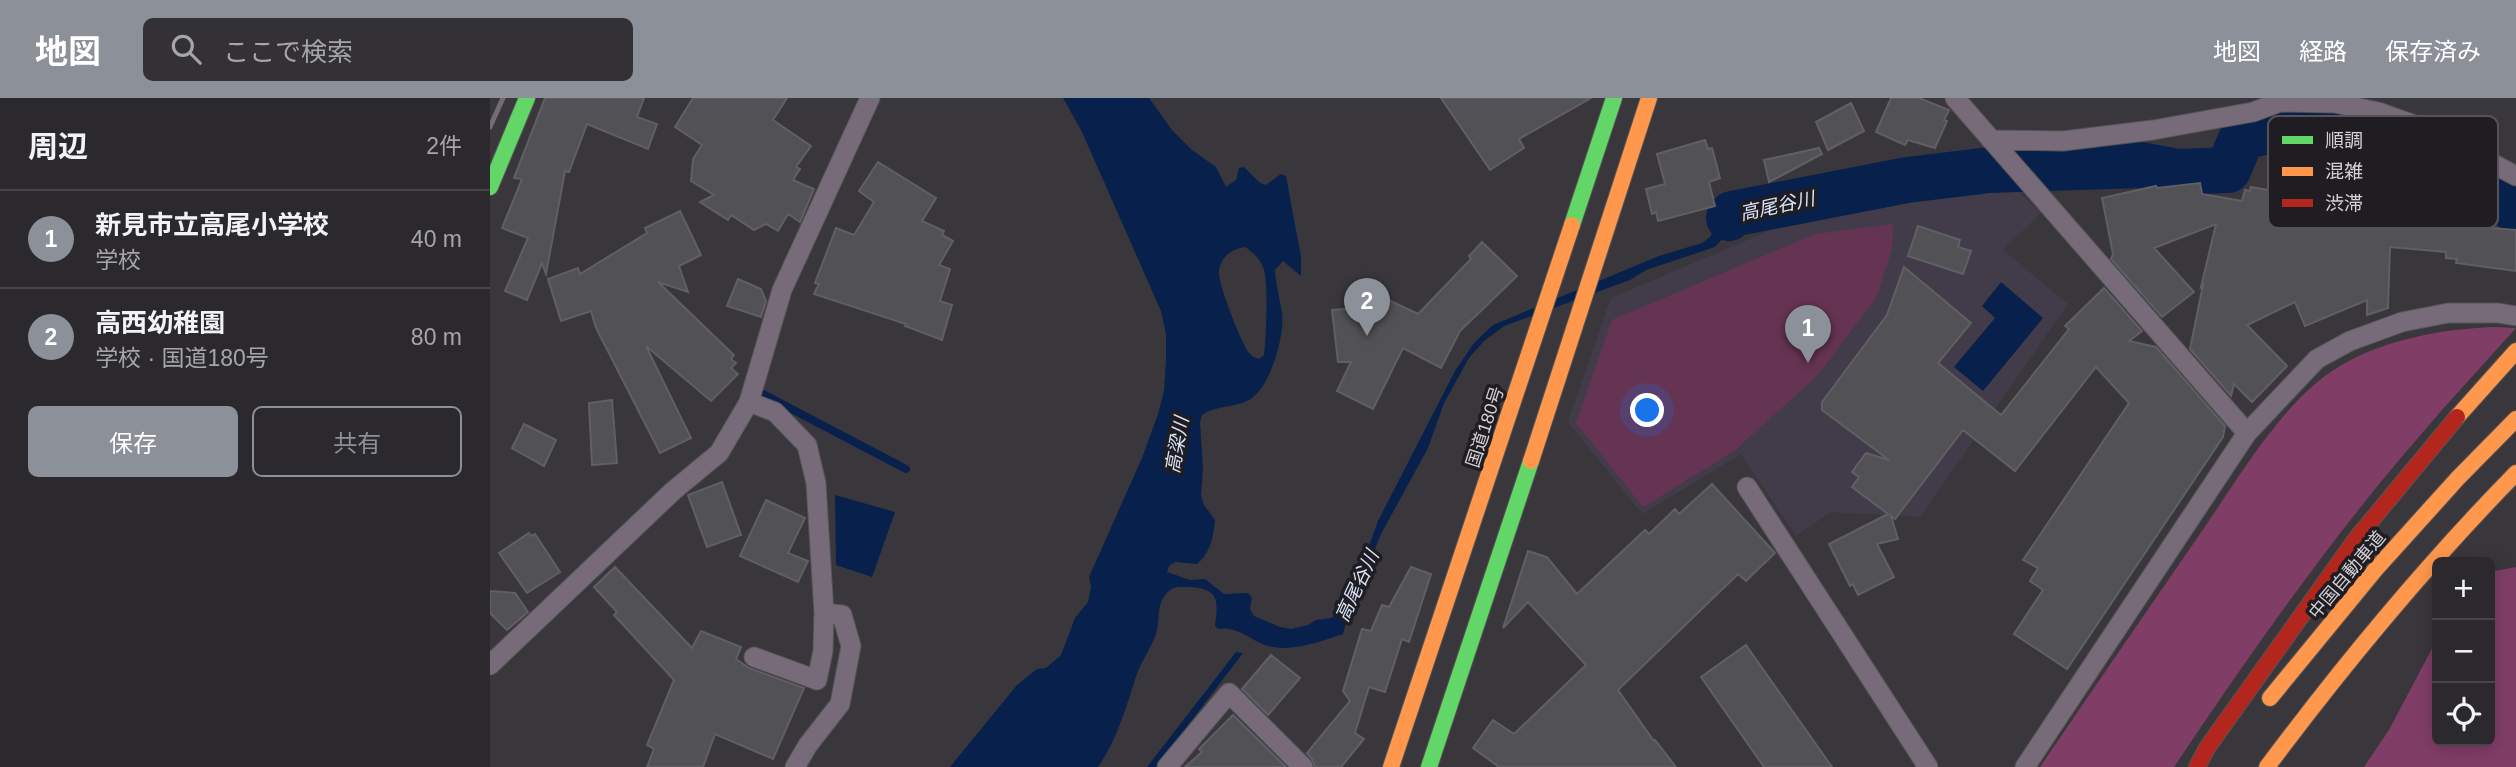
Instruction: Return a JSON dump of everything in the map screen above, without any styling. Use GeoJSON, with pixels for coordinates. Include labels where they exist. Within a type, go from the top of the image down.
{"type":"FeatureCollection","features":[{"type":"Feature","properties":{"kind":"main road"},"geometry":{"type":"LineString","coordinates":[[490,187],[527,98]]}},
{"type":"Feature","properties":{"kind":"main road","name":"国道180号"},"geometry":{"type":"LineString","coordinates":[[1391,767],[1614,98]]}},
{"type":"Feature","properties":{"kind":"main road"},"geometry":{"type":"LineString","coordinates":[[1429,767],[1649,98]]}},
{"type":"Feature","properties":{"kind":"main road"},"geometry":{"type":"LineString","coordinates":[[2197,767],[2207,748],[2356,539],[2433,443],[2516,351]]}},
{"type":"Feature","properties":{"kind":"main road","name":"中国自動車道"},"geometry":{"type":"LineString","coordinates":[[2258,715],[2375,570],[2458,478],[2516,419]]}},
{"type":"Feature","properties":{"kind":"main road"},"geometry":{"type":"LineString","coordinates":[[2267,767],[2312,707],[2403,597],[2487,502],[2516,474]]}},
{"type":"Feature","properties":{"kind":"street"},"geometry":{"type":"LineString","coordinates":[[490,665],[673,491],[719,453],[749,402],[782,290],[870,98]]}},
{"type":"Feature","properties":{"kind":"street"},"geometry":{"type":"LineString","coordinates":[[1955,98],[2247,433]]}},
{"type":"Feature","properties":{"kind":"street"},"geometry":{"type":"LineString","coordinates":[[1997,147],[2153,130],[2253,112],[2280,102],[2335,103],[2389,116]]}},
{"type":"Feature","properties":{"kind":"street"},"geometry":{"type":"LineString","coordinates":[[2498,166],[2516,176]]}},
{"type":"Feature","properties":{"kind":"street"},"geometry":{"type":"LineString","coordinates":[[2025,767],[2247,433],[2317,359],[2350,341],[2402,322],[2448,313],[2498,313],[2516,316]]}},
{"type":"Feature","properties":{"kind":"street"},"geometry":{"type":"LineString","coordinates":[[749,402],[775,412],[807,445],[816,482],[824,613],[823,651],[817,680],[754,657]]}},
{"type":"Feature","properties":{"kind":"street"},"geometry":{"type":"LineString","coordinates":[[1747,487],[1928,767]]}},
{"type":"Feature","properties":{"kind":"street"},"geometry":{"type":"LineString","coordinates":[[795,767],[808,745],[840,704],[849,658],[851,646],[842,615],[824,613]]}},
{"type":"Feature","properties":{"kind":"street"},"geometry":{"type":"LineString","coordinates":[[1167,767],[1229,693],[1303,767]]}},
{"type":"Feature","properties":{"kind":"shaded area"},"geometry":{"type":"Polygon","coordinates":[[[2007,181],[2041,213],[2003,250],[2068,304],[1920,517],[1831,512],[1796,536],[1741,454],[1642,514],[1568,422],[1611,298],[1771,230],[1917,191],[2007,181]]]}},
{"type":"Feature","properties":{"kind":"shaded area"},"geometry":{"type":"Polygon","coordinates":[[[1893,224],[1892,249],[1876,298],[1817,376],[1734,451],[1643,507],[1576,423],[1612,320],[1815,234],[1893,224]]]}},
{"type":"Feature","properties":{"kind":"shaded area"},"geometry":{"type":"Polygon","coordinates":[[[2516,328],[2429,425],[2352,518],[2261,641],[2174,767],[2040,767],[2245,467],[2295,403],[2332,371],[2370,351],[2410,338],[2453,330],[2516,328]]]}},
{"type":"Feature","properties":{"kind":"shaded area"},"geometry":{"type":"Polygon","coordinates":[[[2516,567],[2516,767],[2364,767],[2389,730],[2432,648],[2432,746],[2495,746],[2495,571],[2516,567]]]}},
{"type":"Feature","properties":{"kind":"water","name":"高梁川"},"geometry":{"type":"Polygon","coordinates":[[[1063,98],[1149,98],[1172,130],[1192,150],[1216,167],[1226,187],[1236,180],[1239,168],[1244,167],[1260,183],[1266,185],[1281,174],[1286,176],[1301,257],[1301,276],[1283,261],[1275,270],[1282,313],[1281,334],[1271,371],[1259,391],[1240,404],[1214,409],[1202,415],[1201,495],[1204,505],[1215,520],[1212,538],[1208,550],[1197,564],[1175,562],[1169,566],[1167,572],[1190,580],[1205,579],[1224,594],[1248,593],[1252,598],[1250,609],[1254,616],[1291,629],[1331,618],[1352,594],[1378,521],[1455,371],[1474,343],[1493,325],[1659,256],[1702,243],[1710,237],[1724,209],[1785,196],[1794,212],[1744,219],[1715,247],[1646,270],[1630,280],[1504,326],[1484,341],[1469,358],[1444,403],[1428,448],[1381,534],[1343,634],[1299,646],[1273,647],[1240,632],[1218,629],[1215,626],[1215,598],[1207,590],[1173,588],[1160,604],[1155,637],[1138,671],[1117,733],[1098,767],[950,767],[1017,685],[1037,669],[1046,668],[1061,655],[1075,618],[1088,602],[1091,587],[1089,577],[1142,458],[1164,391],[1166,334],[1161,311],[1082,132],[1063,98]],[[1245,247],[1228,254],[1220,266],[1219,277],[1246,347],[1251,355],[1259,359],[1264,355],[1265,347],[1265,274],[1256,255],[1245,247]]]}},
{"type":"Feature","properties":{"kind":"water"},"geometry":{"type":"Polygon","coordinates":[[[2001,282],[2043,318],[1983,391],[1954,367],[1995,318],[1982,306],[2001,282]]]}},
{"type":"Feature","properties":{"kind":"water"},"geometry":{"type":"Polygon","coordinates":[[[835,495],[895,512],[872,577],[836,565],[835,495]]]}},
{"type":"Feature","properties":{"kind":"water"},"geometry":{"type":"Polygon","coordinates":[[[1236,652],[1243,653],[1156,767],[1147,767],[1236,652]]]}},
{"type":"Feature","properties":{"kind":"building"},"geometry":{"type":"Polygon","coordinates":[[[545,98],[644,98],[637,117],[657,124],[648,149],[587,124],[569,172],[565,171],[546,274],[542,263],[527,300],[505,291],[528,238],[502,228],[522,179],[514,178],[545,98]]]}},
{"type":"Feature","properties":{"kind":"building"},"geometry":{"type":"Polygon","coordinates":[[[693,98],[787,98],[773,120],[811,146],[796,167],[800,169],[793,180],[814,189],[800,222],[788,214],[778,231],[766,224],[754,230],[731,215],[728,220],[700,202],[714,195],[691,181],[693,159],[702,145],[675,127],[693,98]]]}},
{"type":"Feature","properties":{"kind":"building"},"geometry":{"type":"Polygon","coordinates":[[[1441,98],[1591,98],[1519,139],[1524,148],[1490,170],[1441,98]]]}},
{"type":"Feature","properties":{"kind":"building"},"geometry":{"type":"Polygon","coordinates":[[[1891,98],[1919,98],[1949,110],[1935,148],[1908,140],[1905,145],[1876,132],[1891,98]]]}},
{"type":"Feature","properties":{"kind":"building"},"geometry":{"type":"Polygon","coordinates":[[[1851,103],[1864,131],[1828,150],[1816,122],[1851,103]]]}},
{"type":"Feature","properties":{"kind":"building"},"geometry":{"type":"Polygon","coordinates":[[[1705,140],[1708,149],[1712,148],[1720,178],[1709,182],[1715,206],[1658,221],[1656,212],[1652,214],[1646,189],[1665,184],[1657,154],[1705,140]]]}},
{"type":"Feature","properties":{"kind":"building"},"geometry":{"type":"Polygon","coordinates":[[[1819,148],[1822,154],[1769,182],[1764,160],[1819,148]]]}},
{"type":"Feature","properties":{"kind":"building"},"geometry":{"type":"Polygon","coordinates":[[[878,162],[936,198],[922,221],[944,231],[942,235],[953,241],[939,265],[950,269],[940,301],[952,305],[942,340],[905,326],[906,324],[814,294],[819,284],[815,283],[836,228],[854,235],[874,202],[859,191],[878,162]]]}},
{"type":"Feature","properties":{"kind":"building"},"geometry":{"type":"Polygon","coordinates":[[[2200,183],[2202,194],[2242,201],[2245,190],[2250,191],[2251,187],[2268,190],[2268,228],[2516,230],[2516,271],[2456,263],[2457,259],[2446,258],[2446,252],[2390,247],[2388,308],[2367,315],[2367,300],[2305,326],[2295,302],[2247,325],[2287,366],[2252,402],[2234,384],[2231,396],[2190,349],[2216,224],[2154,248],[2194,292],[2162,317],[2111,259],[2113,254],[2102,198],[2156,186],[2200,183]]]}},
{"type":"Feature","properties":{"kind":"building"},"geometry":{"type":"Polygon","coordinates":[[[680,211],[701,255],[679,266],[688,292],[658,282],[734,355],[731,359],[736,363],[731,368],[738,374],[711,401],[646,346],[691,438],[660,453],[596,328],[591,311],[561,321],[548,279],[578,268],[580,274],[647,233],[645,228],[680,211]]]}},
{"type":"Feature","properties":{"kind":"building"},"geometry":{"type":"Polygon","coordinates":[[[1918,226],[1960,240],[1958,247],[1971,251],[1963,274],[1908,256],[1918,226]]]}},
{"type":"Feature","properties":{"kind":"building"},"geometry":{"type":"Polygon","coordinates":[[[1482,242],[1517,276],[1460,331],[1441,368],[1403,348],[1373,409],[1337,391],[1351,362],[1338,362],[1332,310],[1359,308],[1368,290],[1418,314],[1471,259],[1469,256],[1482,242]]]}},
{"type":"Feature","properties":{"kind":"building"},"geometry":{"type":"Polygon","coordinates":[[[1904,267],[1971,323],[1938,363],[2001,415],[2069,329],[2065,326],[2104,288],[2142,331],[2129,341],[2156,347],[2225,426],[2223,437],[2067,669],[2014,634],[2043,590],[2030,581],[2038,568],[2023,560],[2129,403],[2096,367],[2015,471],[1963,430],[1895,519],[1891,516],[1898,539],[1877,544],[1894,577],[1858,595],[1853,584],[1850,586],[1829,544],[1888,514],[1852,487],[1859,477],[1852,472],[1866,453],[1889,460],[1822,410],[1822,402],[1887,315],[1904,267]]]}},
{"type":"Feature","properties":{"kind":"building"},"geometry":{"type":"Polygon","coordinates":[[[738,279],[761,289],[766,301],[761,317],[727,306],[738,279]]]}},
{"type":"Feature","properties":{"kind":"building"},"geometry":{"type":"Polygon","coordinates":[[[612,400],[617,463],[592,465],[589,403],[612,400]]]}},
{"type":"Feature","properties":{"kind":"building"},"geometry":{"type":"Polygon","coordinates":[[[524,424],[556,440],[544,466],[512,448],[524,424]]]}},
{"type":"Feature","properties":{"kind":"building"},"geometry":{"type":"Polygon","coordinates":[[[722,482],[741,535],[707,547],[688,495],[722,482]]]}},
{"type":"Feature","properties":{"kind":"building"},"geometry":{"type":"Polygon","coordinates":[[[1712,484],[1775,553],[1746,581],[1738,574],[1618,690],[1676,767],[1499,767],[1473,748],[1493,720],[1514,734],[1586,665],[1528,602],[1503,628],[1528,551],[1547,557],[1577,594],[1645,530],[1649,534],[1675,509],[1679,514],[1712,484]]]}},
{"type":"Feature","properties":{"kind":"building"},"geometry":{"type":"Polygon","coordinates":[[[766,500],[805,518],[788,553],[808,561],[798,582],[740,556],[766,500]]]}},
{"type":"Feature","properties":{"kind":"building"},"geometry":{"type":"Polygon","coordinates":[[[529,533],[531,536],[535,534],[560,572],[527,593],[499,553],[529,533]]]}},
{"type":"Feature","properties":{"kind":"building"},"geometry":{"type":"Polygon","coordinates":[[[615,567],[692,648],[701,631],[741,647],[736,659],[749,668],[804,688],[773,759],[715,734],[703,767],[647,767],[654,749],[647,745],[674,680],[614,615],[617,612],[594,587],[615,567]]]}},
{"type":"Feature","properties":{"kind":"building"},"geometry":{"type":"Polygon","coordinates":[[[1411,567],[1431,574],[1409,642],[1402,639],[1385,692],[1369,687],[1355,733],[1364,739],[1341,767],[1315,767],[1307,753],[1350,701],[1343,691],[1362,629],[1371,631],[1382,605],[1389,607],[1411,567]]]}},
{"type":"Feature","properties":{"kind":"building"},"geometry":{"type":"Polygon","coordinates":[[[490,591],[515,593],[528,612],[507,630],[490,613],[490,591]]]}},
{"type":"Feature","properties":{"kind":"building"},"geometry":{"type":"Polygon","coordinates":[[[1746,645],[1832,767],[1764,767],[1701,677],[1746,645]]]}},
{"type":"Feature","properties":{"kind":"building"},"geometry":{"type":"Polygon","coordinates":[[[1271,655],[1300,678],[1268,715],[1242,689],[1271,655]]]}},
{"type":"Feature","properties":{"kind":"building"},"geometry":{"type":"Polygon","coordinates":[[[1233,715],[1286,767],[1185,767],[1202,752],[1199,749],[1233,715]]]}},
{"type":"Feature","properties":{"kind":"waterway","name":"高尾谷川"},"geometry":{"type":"LineString","coordinates":[[1729,218],[1732,214],[1907,180],[1990,170],[2141,165],[2178,172],[2228,170],[2242,137],[2268,131]]}},
{"type":"Feature","properties":{"kind":"waterway","name":"高尾谷川"},"geometry":{"type":"LineString","coordinates":[[2498,199],[2516,210]]}},
{"type":"Feature","properties":{"kind":"waterway"},"geometry":{"type":"LineString","coordinates":[[763,394],[906,469]]}},
{"type":"Feature","properties":{"kind":"railway"},"geometry":{"type":"LineString","coordinates":[[490,127],[503,98]]}},
{"type":"Feature","properties":{"kind":"traffic: fast"},"geometry":{"type":"LineString","coordinates":[[490,187],[527,98]]}},
{"type":"Feature","properties":{"kind":"traffic: fast"},"geometry":{"type":"LineString","coordinates":[[1572,225],[1614,98]]}},
{"type":"Feature","properties":{"kind":"traffic: fast"},"geometry":{"type":"LineString","coordinates":[[1429,767],[1531,461]]}},
{"type":"Feature","properties":{"kind":"traffic: slow"},"geometry":{"type":"LineString","coordinates":[[1531,461],[1649,98]]}},
{"type":"Feature","properties":{"kind":"traffic: slow"},"geometry":{"type":"LineString","coordinates":[[1391,767],[1572,225]]}},
{"type":"Feature","properties":{"kind":"traffic: slow"},"geometry":{"type":"LineString","coordinates":[[2457,417],[2516,351]]}},
{"type":"Feature","properties":{"kind":"traffic: slow"},"geometry":{"type":"LineString","coordinates":[[2270,698],[2375,570],[2458,478],[2516,419]]}},
{"type":"Feature","properties":{"kind":"traffic: slow"},"geometry":{"type":"LineString","coordinates":[[2267,767],[2387,616],[2450,543],[2516,473]]}},
{"type":"Feature","properties":{"kind":"traffic: jam"},"geometry":{"type":"LineString","coordinates":[[2197,767],[2207,748],[2356,539],[2457,417]]}},
{"type":"Feature","properties":{"kind":"place","name":"高西幼稚園"},"geometry":{"type":"Point","coordinates":[1367,336]}},
{"type":"Feature","properties":{"kind":"place","name":"新見市立高尾小学校"},"geometry":{"type":"Point","coordinates":[1808,363]}}]}
